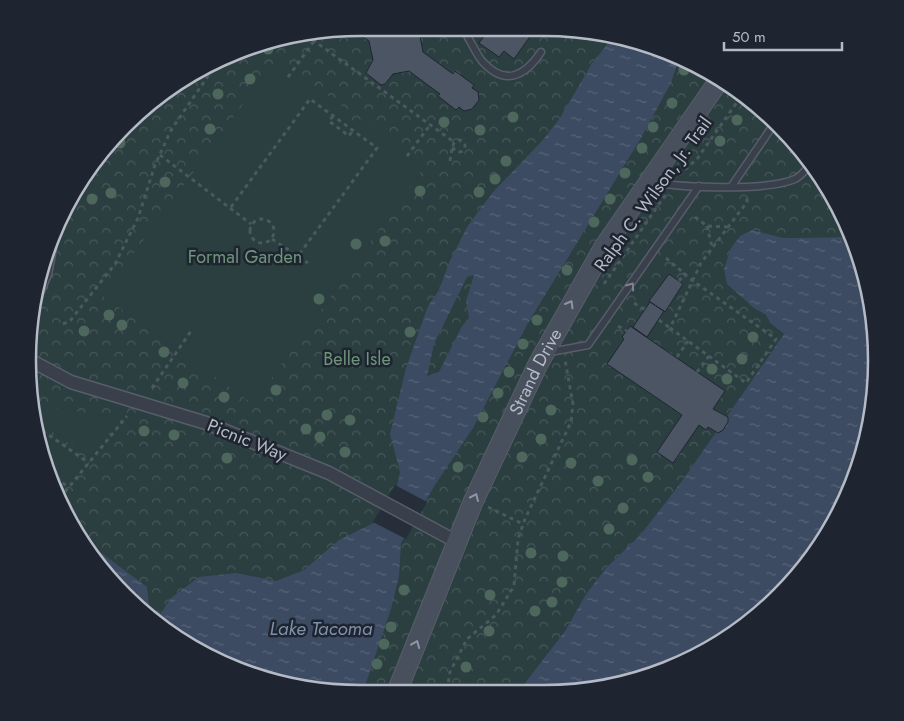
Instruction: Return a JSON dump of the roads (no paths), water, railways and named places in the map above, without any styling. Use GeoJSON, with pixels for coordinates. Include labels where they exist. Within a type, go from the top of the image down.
{"type":"FeatureCollection","features":[{"type":"Feature","properties":{"kind":"street","name":"Strand Drive"},"geometry":{"type":"LineString","coordinates":[[400,685],[474,500],[506,427],[544,353],[604,247],[715,86]]}},
{"type":"Feature","properties":{"kind":"street","name":"Picnic Way"},"geometry":{"type":"LineString","coordinates":[[36,363],[71,382],[115,397],[167,410],[329,473],[426,527],[457,542]]}},
{"type":"Feature","properties":{"kind":"lane"},"geometry":{"type":"LineString","coordinates":[[467,36],[483,62],[508,76],[519,75],[531,67],[541,52]]}},
{"type":"Feature","properties":{"kind":"lane"},"geometry":{"type":"LineString","coordinates":[[731,187],[771,129]]}},
{"type":"Feature","properties":{"kind":"lane"},"geometry":{"type":"LineString","coordinates":[[649,181],[672,186],[748,186],[783,183],[796,179],[806,169]]}},
{"type":"Feature","properties":{"kind":"lane"},"geometry":{"type":"LineString","coordinates":[[544,353],[588,345],[699,186]]}},
{"type":"Feature","properties":{"kind":"water","name":"Lake Tacoma"},"geometry":{"type":"Polygon","coordinates":[[[609,42],[648,53],[677,65],[671,83],[641,138],[528,323],[473,428],[435,485],[401,543],[399,576],[391,609],[365,685],[297,679],[256,668],[198,641],[163,618],[160,615],[171,598],[199,577],[236,573],[276,581],[304,570],[339,540],[376,522],[397,486],[400,472],[390,434],[406,368],[428,306],[439,290],[449,263],[467,227],[493,192],[542,141],[560,118],[591,65],[609,42]],[[474,275],[467,277],[434,344],[427,376],[439,372],[462,326],[469,318],[466,301],[474,275]]]}},
{"type":"Feature","properties":{"kind":"water"},"geometry":{"type":"Polygon","coordinates":[[[752,230],[784,238],[843,237],[851,256],[862,297],[865,318],[868,360],[867,382],[862,424],[857,444],[851,465],[834,504],[801,558],[773,590],[741,618],[706,641],[648,668],[607,679],[565,684],[523,685],[565,631],[586,594],[606,568],[641,534],[682,481],[784,334],[770,323],[766,315],[754,308],[727,284],[724,269],[731,248],[740,236],[752,230]]]}},
{"type":"Feature","properties":{"kind":"water"},"geometry":{"type":"Polygon","coordinates":[[[99,552],[147,587],[149,605],[127,585],[99,552]]]}},
{"type":"Feature","properties":{"kind":"park label","name":"Formal Garden"},"geometry":{"type":"Point","coordinates":[245,257]}},
{"type":"Feature","properties":{"kind":"park label","name":"Belle Isle"},"geometry":{"type":"Point","coordinates":[357,359]}}]}
